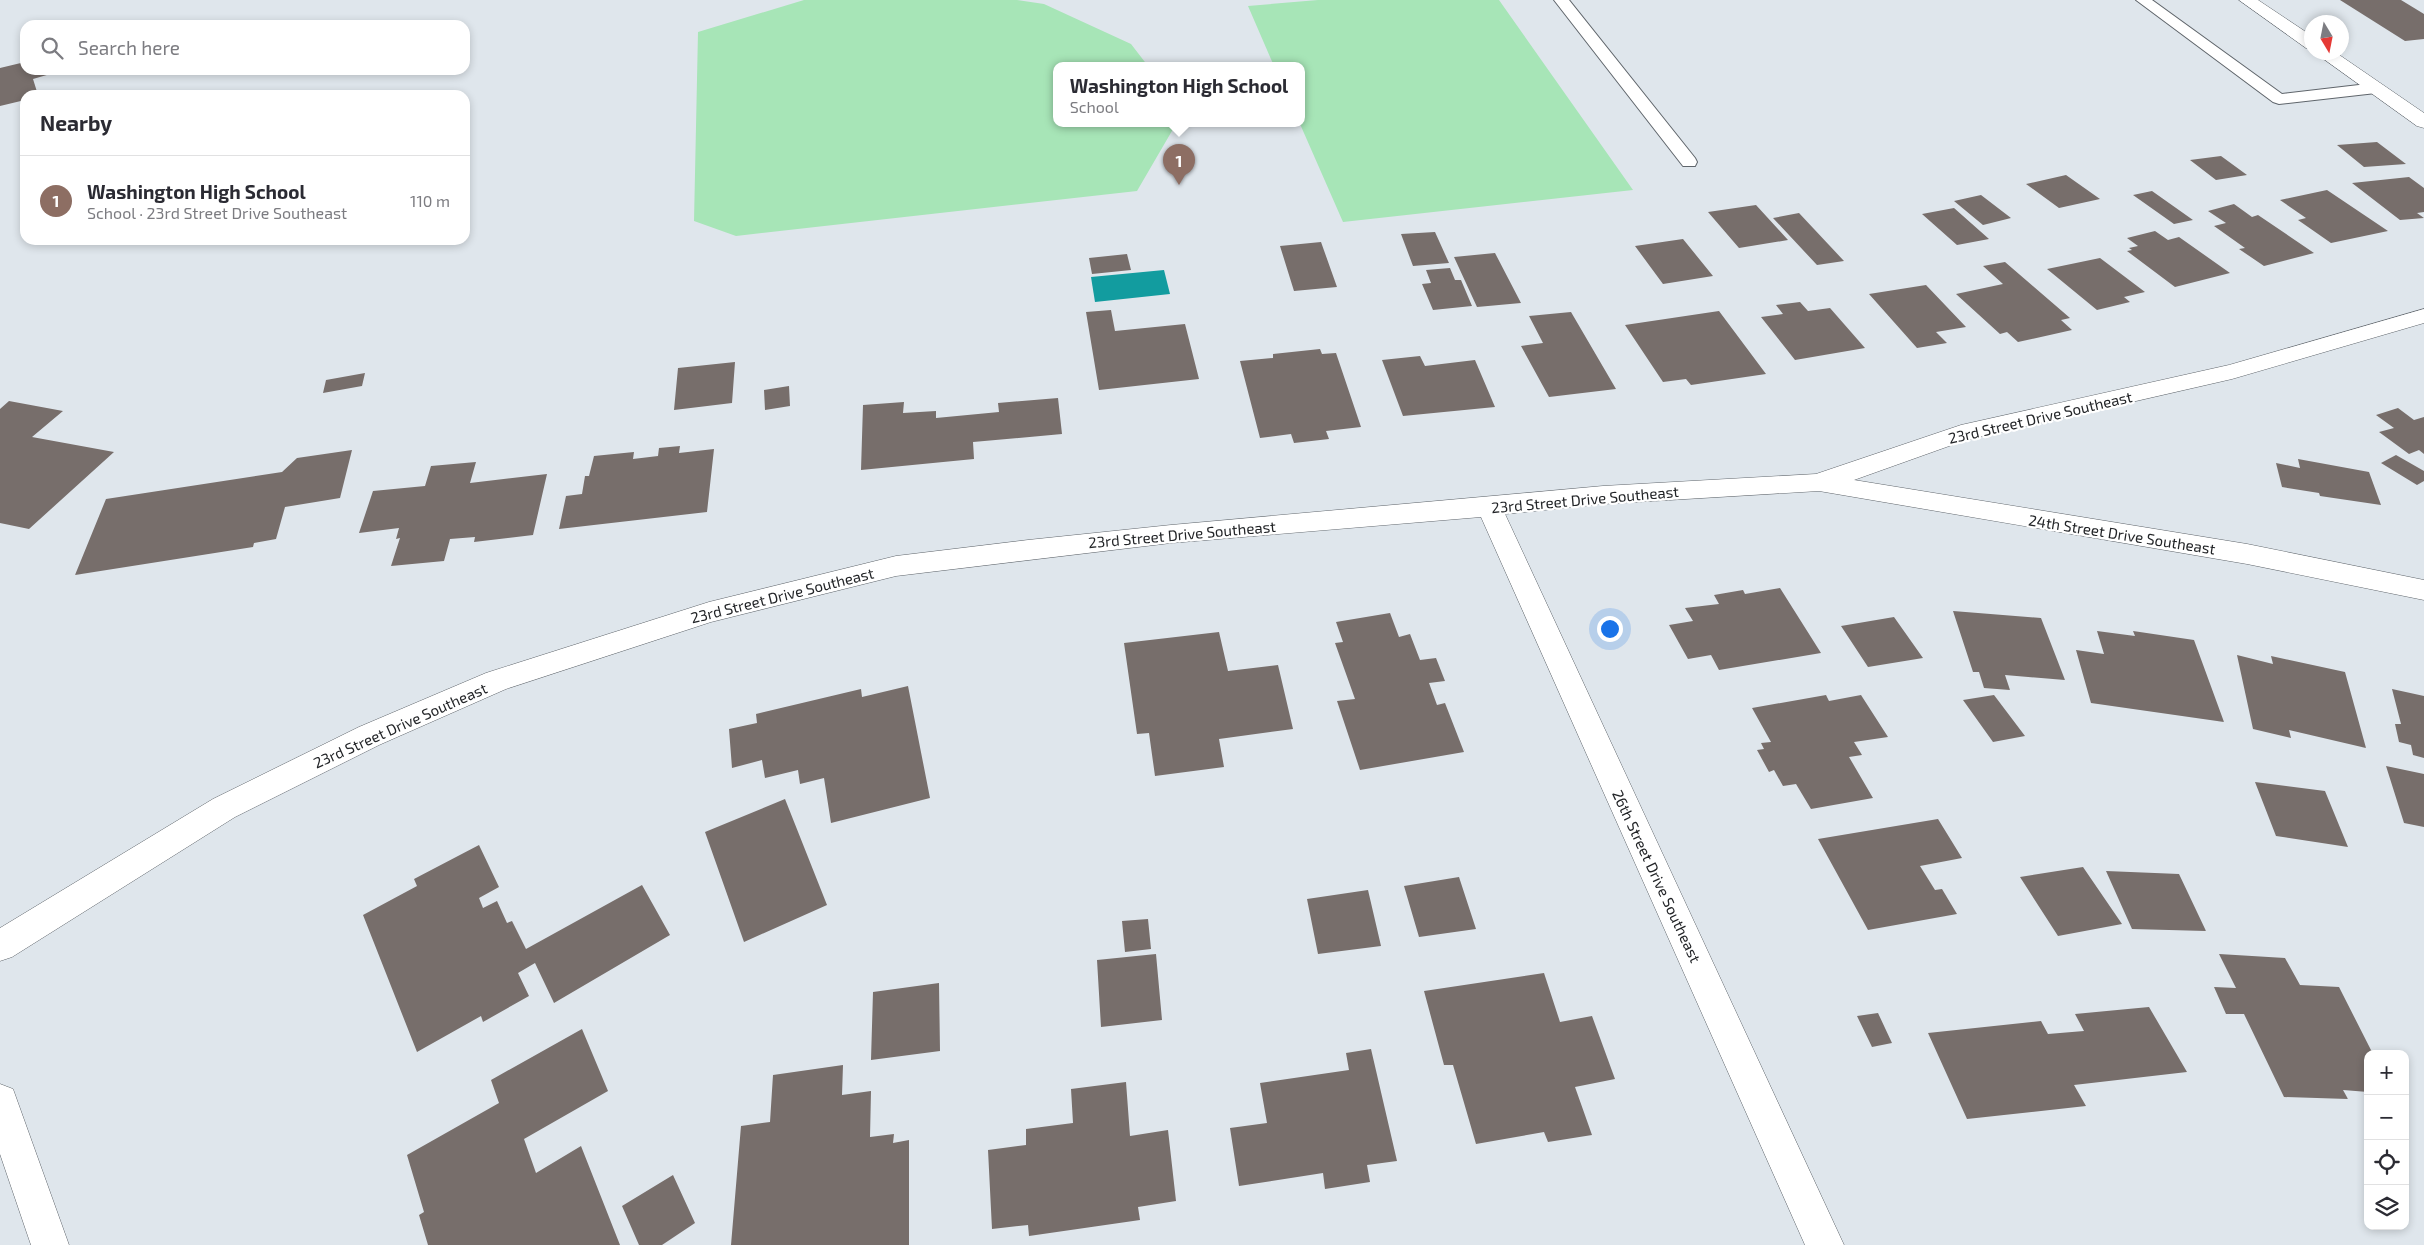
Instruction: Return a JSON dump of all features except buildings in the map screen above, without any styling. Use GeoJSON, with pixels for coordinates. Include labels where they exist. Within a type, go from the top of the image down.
{"type":"FeatureCollection","features":[{"type":"Feature","properties":{"kind":"street"},"geometry":{"type":"LineString","coordinates":[[2247,0],[2304,39]]}},
{"type":"Feature","properties":{"kind":"street"},"geometry":{"type":"LineString","coordinates":[[2336,60],[2424,122]]}},
{"type":"Feature","properties":{"kind":"street","name":"23rd Street Drive Southeast"},"geometry":{"type":"LineString","coordinates":[[0,946],[224,808],[369,736],[496,681],[709,612],[896,566],[1171,534],[1489,507],[1603,495],[1818,483],[1961,433],[2232,372],[2424,316]]}},
{"type":"Feature","properties":{"kind":"street","name":"24th Street Drive Southeast"},"geometry":{"type":"LineString","coordinates":[[1818,483],[2247,554],[2424,590]]}},
{"type":"Feature","properties":{"kind":"street","name":"26th Street Drive Southeast"},"geometry":{"type":"LineString","coordinates":[[1489,507],[1825,1245]]}},
{"type":"Feature","properties":{"kind":"street"},"geometry":{"type":"LineString","coordinates":[[0,1102],[50,1245]]}},
{"type":"Feature","properties":{"kind":"lane"},"geometry":{"type":"LineString","coordinates":[[1561,0],[1689,162]]}},
{"type":"Feature","properties":{"kind":"lane"},"geometry":{"type":"LineString","coordinates":[[2143,0],[2279,99],[2376,88]]}},
{"type":"Feature","properties":{"kind":"green space"},"geometry":{"type":"Polygon","coordinates":[[[804,0],[1017,0],[1044,4],[1131,44],[1145,62],[1053,62],[1053,127],[1174,127],[1137,191],[736,236],[694,221],[698,32],[804,0]]]}},
{"type":"Feature","properties":{"kind":"green space"},"geometry":{"type":"Polygon","coordinates":[[[1318,0],[1499,0],[1633,190],[1343,222],[1301,127],[1305,127],[1305,62],[1272,62],[1248,6],[1318,0]]]}},
{"type":"Feature","properties":{"kind":"water"},"geometry":{"type":"Polygon","coordinates":[[[1164,270],[1170,294],[1095,302],[1091,277],[1164,270]]]}},
{"type":"Feature","properties":{"kind":"place","name":"Washington High School"},"geometry":{"type":"Point","coordinates":[1179,185]}}]}
